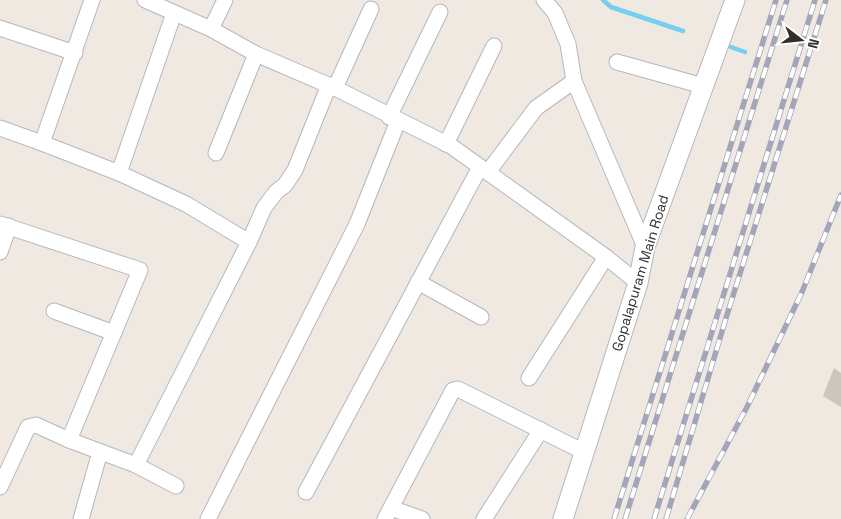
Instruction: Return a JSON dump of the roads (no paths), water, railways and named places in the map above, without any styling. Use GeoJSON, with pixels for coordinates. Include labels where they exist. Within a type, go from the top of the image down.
{"type":"FeatureCollection","features":[{"type":"Feature","properties":{"kind":"street"},"geometry":{"type":"LineString","coordinates":[[42,143],[92,0]]}},
{"type":"Feature","properties":{"kind":"street"},"geometry":{"type":"LineString","coordinates":[[145,0],[212,29],[256,54],[332,87],[446,144],[606,257],[638,283]]}},
{"type":"Feature","properties":{"kind":"street"},"geometry":{"type":"LineString","coordinates":[[212,29],[225,0]]}},
{"type":"Feature","properties":{"kind":"street"},"geometry":{"type":"LineString","coordinates":[[544,0],[555,13],[568,44],[574,81],[645,247]]}},
{"type":"Feature","properties":{"kind":"street","name":"Gopalapuram Main Road"},"geometry":{"type":"LineString","coordinates":[[563,519],[638,283],[645,247],[734,0]]}},
{"type":"Feature","properties":{"kind":"street"},"geometry":{"type":"LineString","coordinates":[[136,464],[249,242],[264,208],[276,192],[285,185],[295,170],[332,87],[370,9]]}},
{"type":"Feature","properties":{"kind":"street"},"geometry":{"type":"LineString","coordinates":[[208,519],[357,224],[393,119],[440,12]]}},
{"type":"Feature","properties":{"kind":"street"},"geometry":{"type":"LineString","coordinates":[[119,173],[174,13]]}},
{"type":"Feature","properties":{"kind":"street"},"geometry":{"type":"LineString","coordinates":[[0,28],[74,53]]}},
{"type":"Feature","properties":{"kind":"street"},"geometry":{"type":"LineString","coordinates":[[446,144],[494,46]]}},
{"type":"Feature","properties":{"kind":"street"},"geometry":{"type":"LineString","coordinates":[[216,152],[256,54]]}},
{"type":"Feature","properties":{"kind":"street"},"geometry":{"type":"LineString","coordinates":[[617,62],[704,86]]}},
{"type":"Feature","properties":{"kind":"street"},"geometry":{"type":"LineString","coordinates":[[306,492],[418,282],[484,170],[536,108],[574,81]]}},
{"type":"Feature","properties":{"kind":"street"},"geometry":{"type":"LineString","coordinates":[[0,128],[119,173],[186,204],[249,242]]}},
{"type":"Feature","properties":{"kind":"street"},"geometry":{"type":"LineString","coordinates":[[0,252],[4,225],[140,270],[69,440]]}},
{"type":"Feature","properties":{"kind":"street"},"geometry":{"type":"LineString","coordinates":[[529,378],[606,257]]}},
{"type":"Feature","properties":{"kind":"street"},"geometry":{"type":"LineString","coordinates":[[418,282],[481,317]]}},
{"type":"Feature","properties":{"kind":"street"},"geometry":{"type":"LineString","coordinates":[[54,312],[114,333]]}},
{"type":"Feature","properties":{"kind":"street"},"geometry":{"type":"LineString","coordinates":[[422,519],[388,513],[453,390],[458,389],[584,452]]}},
{"type":"Feature","properties":{"kind":"street"},"geometry":{"type":"LineString","coordinates":[[0,487],[28,427],[36,425],[69,440],[136,464],[176,486]]}},
{"type":"Feature","properties":{"kind":"street"},"geometry":{"type":"LineString","coordinates":[[484,519],[541,430]]}},
{"type":"Feature","properties":{"kind":"street"},"geometry":{"type":"LineString","coordinates":[[81,519],[100,452]]}},
{"type":"Feature","properties":{"kind":"waterway"},"geometry":{"type":"LineString","coordinates":[[603,0],[611,7],[683,31]]}},
{"type":"Feature","properties":{"kind":"waterway"},"geometry":{"type":"LineString","coordinates":[[728,46],[745,52]]}},
{"type":"Feature","properties":{"kind":"railway"},"geometry":{"type":"LineString","coordinates":[[614,519],[776,0]]}},
{"type":"Feature","properties":{"kind":"railway"},"geometry":{"type":"LineString","coordinates":[[625,519],[787,0]]}},
{"type":"Feature","properties":{"kind":"railway"},"geometry":{"type":"LineString","coordinates":[[654,519],[815,0]]}},
{"type":"Feature","properties":{"kind":"railway"},"geometry":{"type":"LineString","coordinates":[[666,519],[726,318],[826,0]]}},
{"type":"Feature","properties":{"kind":"railway"},"geometry":{"type":"LineString","coordinates":[[687,519],[747,407],[802,292],[841,195]]}}]}
